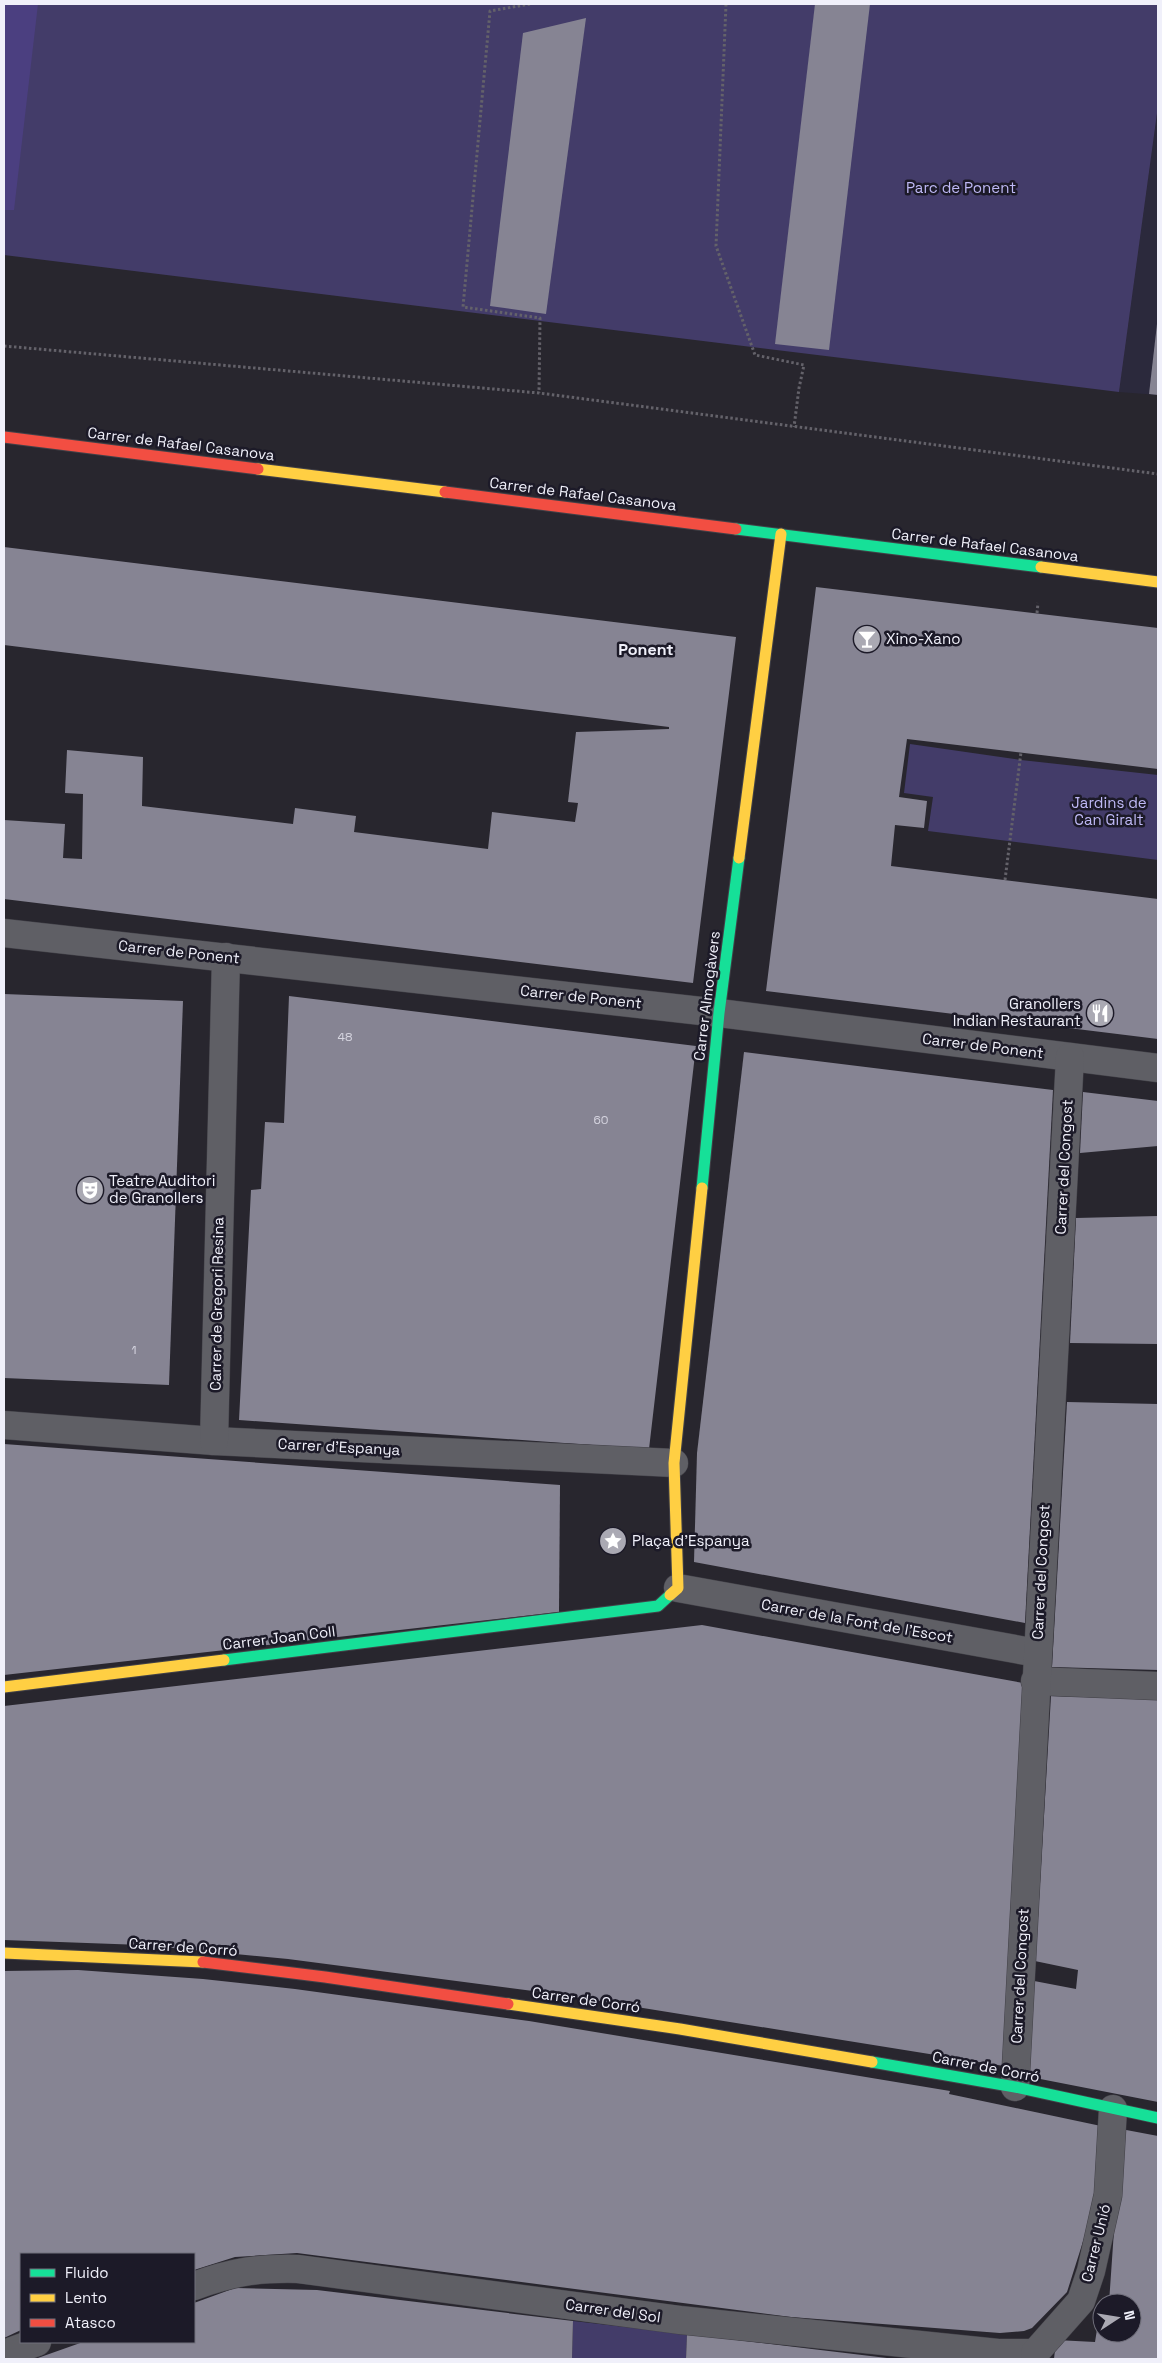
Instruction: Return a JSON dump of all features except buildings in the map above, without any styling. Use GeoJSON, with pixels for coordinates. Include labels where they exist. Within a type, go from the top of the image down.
{"type":"FeatureCollection","features":[{"type":"Feature","properties":{"kind":"street","name":"Carrer de Rafael Casanova"},"geometry":{"type":"LineString","coordinates":[[4,437],[1158,582]]}},
{"type":"Feature","properties":{"kind":"street","name":"Carrer Almogàvers"},"geometry":{"type":"LineString","coordinates":[[674,1463],[719,1013],[781,534]]}},
{"type":"Feature","properties":{"kind":"street","name":"Carrer de Ponent"},"geometry":{"type":"LineString","coordinates":[[4,933],[719,1013],[1158,1068]]}},
{"type":"Feature","properties":{"kind":"street","name":"Carrer de Gregori Resina"},"geometry":{"type":"LineString","coordinates":[[214,1441],[226,957]]}},
{"type":"Feature","properties":{"kind":"street","name":"Carrer del Congost"},"geometry":{"type":"LineString","coordinates":[[1015,2087],[1035,1682],[1070,1057]]}},
{"type":"Feature","properties":{"kind":"street","name":"Carrer d'Espanya"},"geometry":{"type":"LineString","coordinates":[[4,1425],[214,1441],[674,1463]]}},
{"type":"Feature","properties":{"kind":"street"},"geometry":{"type":"LineString","coordinates":[[674,1463],[678,1588]]}},
{"type":"Feature","properties":{"kind":"street","name":"Carrer de la Font de l'Escot"},"geometry":{"type":"LineString","coordinates":[[678,1588],[1037,1653]]}},
{"type":"Feature","properties":{"kind":"street","name":"Carrer Joan Coll"},"geometry":{"type":"LineString","coordinates":[[4,1687],[658,1606],[678,1588]]}},
{"type":"Feature","properties":{"kind":"street"},"geometry":{"type":"LineString","coordinates":[[1035,1682],[1158,1686]]}},
{"type":"Feature","properties":{"kind":"street","name":"Carrer de Corró"},"geometry":{"type":"LineString","coordinates":[[4,1953],[194,1961],[325,1977],[680,2029],[1015,2087],[1158,2118]]}},
{"type":"Feature","properties":{"kind":"street","name":"Carrer Unió"},"geometry":{"type":"LineString","coordinates":[[1035,2356],[1081,2301],[1091,2271],[1108,2195],[1113,2109]]}},
{"type":"Feature","properties":{"kind":"street","name":"Carrer del Sol"},"geometry":{"type":"LineString","coordinates":[[195,2286],[227,2274],[262,2268],[298,2269],[680,2320],[1035,2356]]}},
{"type":"Feature","properties":{"kind":"street"},"geometry":{"type":"LineString","coordinates":[[4,2354],[34,2343]]}},
{"type":"Feature","properties":{"kind":"path"},"geometry":{"type":"LineString","coordinates":[[530,4],[490,11],[463,307],[540,318],[539,394]]}},
{"type":"Feature","properties":{"kind":"path"},"geometry":{"type":"LineString","coordinates":[[726,4],[716,246],[754,355],[804,365],[794,427]]}},
{"type":"Feature","properties":{"kind":"path"},"geometry":{"type":"LineString","coordinates":[[4,346],[539,394],[1158,474]]}},
{"type":"Feature","properties":{"kind":"path"},"geometry":{"type":"LineString","coordinates":[[1005,880],[1022,752]]}},
{"type":"Feature","properties":{"kind":"shaded area"},"geometry":{"type":"Polygon","coordinates":[[[4,4],[38,4],[14,210],[4,210],[4,4]]]}},
{"type":"Feature","properties":{"kind":"shaded area"},"geometry":{"type":"Polygon","coordinates":[[[1158,106],[1158,395],[1119,392],[1158,106]]]}},
{"type":"Feature","properties":{"kind":"green space","name":"Parc de Ponent"},"geometry":{"type":"Polygon","coordinates":[[[4,4],[1158,4],[1158,106],[1119,392],[4,255],[4,4]]]}},
{"type":"Feature","properties":{"kind":"green space","name":"Jardins de Can Giralt"},"geometry":{"type":"Polygon","coordinates":[[[910,744],[1021,760],[1158,775],[1158,860],[928,831],[933,797],[904,793],[910,744]]]}},
{"type":"Feature","properties":{"kind":"green space"},"geometry":{"type":"Polygon","coordinates":[[[573,2321],[687,2334],[686,2359],[572,2359],[573,2321]]]}},
{"type":"Feature","properties":{"kind":"traffic: fast"},"geometry":{"type":"LineString","coordinates":[[736,529],[1041,567]]}},
{"type":"Feature","properties":{"kind":"traffic: fast"},"geometry":{"type":"LineString","coordinates":[[702,1188],[719,1013],[739,858]]}},
{"type":"Feature","properties":{"kind":"traffic: fast"},"geometry":{"type":"LineString","coordinates":[[224,1660],[658,1606],[670,1595]]}},
{"type":"Feature","properties":{"kind":"traffic: fast"},"geometry":{"type":"LineString","coordinates":[[872,2062],[1015,2087],[1158,2118]]}},
{"type":"Feature","properties":{"kind":"traffic: slow"},"geometry":{"type":"LineString","coordinates":[[258,469],[445,492]]}},
{"type":"Feature","properties":{"kind":"traffic: slow"},"geometry":{"type":"LineString","coordinates":[[739,858],[781,534]]}},
{"type":"Feature","properties":{"kind":"traffic: slow"},"geometry":{"type":"LineString","coordinates":[[1041,567],[1158,582]]}},
{"type":"Feature","properties":{"kind":"traffic: slow"},"geometry":{"type":"LineString","coordinates":[[670,1595],[678,1588],[674,1463],[702,1188]]}},
{"type":"Feature","properties":{"kind":"traffic: slow"},"geometry":{"type":"LineString","coordinates":[[4,1687],[224,1660]]}},
{"type":"Feature","properties":{"kind":"traffic: slow"},"geometry":{"type":"LineString","coordinates":[[4,1953],[203,1962]]}},
{"type":"Feature","properties":{"kind":"traffic: slow"},"geometry":{"type":"LineString","coordinates":[[508,2004],[680,2029],[872,2062]]}},
{"type":"Feature","properties":{"kind":"traffic: jam"},"geometry":{"type":"LineString","coordinates":[[4,437],[258,469]]}},
{"type":"Feature","properties":{"kind":"traffic: jam"},"geometry":{"type":"LineString","coordinates":[[445,492],[736,529]]}},
{"type":"Feature","properties":{"kind":"traffic: jam"},"geometry":{"type":"LineString","coordinates":[[203,1962],[325,1977],[508,2004]]}},
{"type":"Feature","properties":{"kind":"place","name":"Xino-Xano"},"geometry":{"type":"Point","coordinates":[867,639]}},
{"type":"Feature","properties":{"kind":"place","name":"Granollers Indian Restaurant"},"geometry":{"type":"Point","coordinates":[1100,1013]}},
{"type":"Feature","properties":{"kind":"place","name":"Teatre Auditori de Granollers"},"geometry":{"type":"Point","coordinates":[90,1190]}},
{"type":"Feature","properties":{"kind":"place","name":"Plaça d'Espanya"},"geometry":{"type":"Point","coordinates":[613,1541]}},
{"type":"Feature","properties":{"kind":"district","name":"Ponent"},"geometry":{"type":"Point","coordinates":[646,649]}}]}
